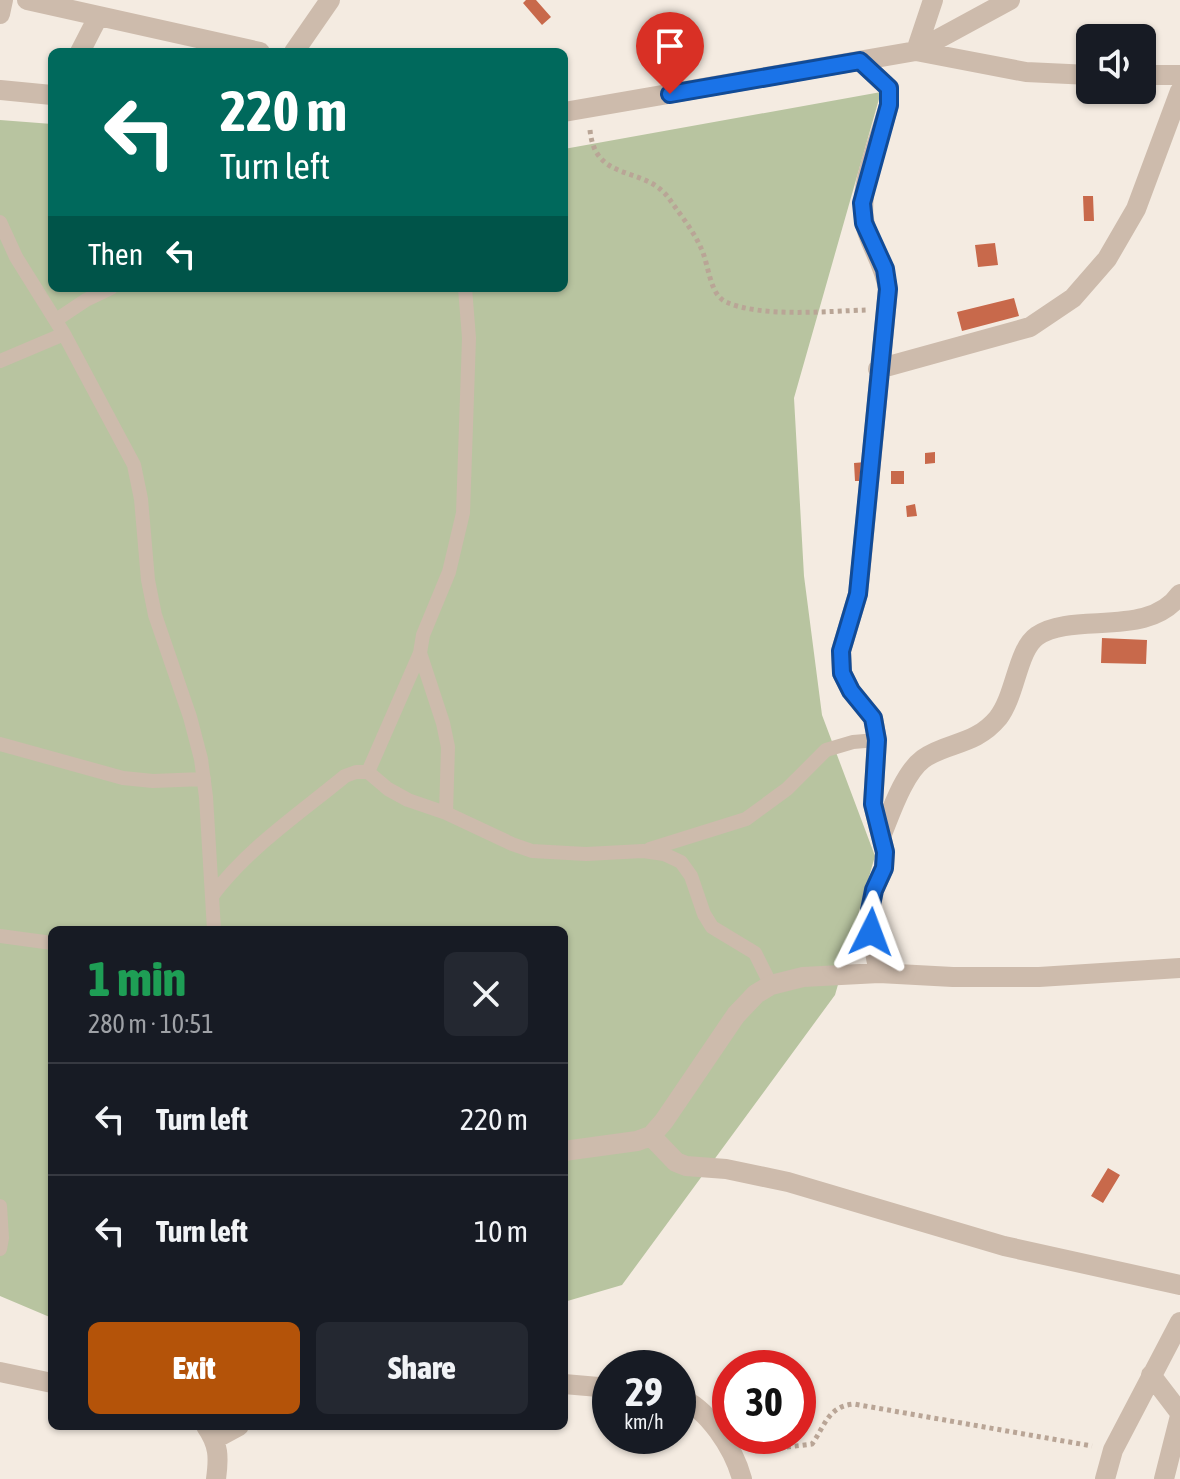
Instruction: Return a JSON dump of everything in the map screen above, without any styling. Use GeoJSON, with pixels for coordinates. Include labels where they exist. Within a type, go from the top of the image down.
{"type":"FeatureCollection","features":[{"type":"Feature","properties":{"kind":"street"},"geometry":{"type":"LineString","coordinates":[[0,14],[3,0]]}},
{"type":"Feature","properties":{"kind":"street"},"geometry":{"type":"LineString","coordinates":[[27,0],[241,48]]}},
{"type":"Feature","properties":{"kind":"street"},"geometry":{"type":"LineString","coordinates":[[297,48],[330,0]]}},
{"type":"Feature","properties":{"kind":"street"},"geometry":{"type":"LineString","coordinates":[[879,973],[870,910],[874,890],[884,868],[885,852],[873,804],[877,740],[873,718],[851,691],[842,673],[841,651],[858,594],[878,369],[887,309],[885,269],[864,223],[862,203],[889,105],[889,88],[933,0]]}},
{"type":"Feature","properties":{"kind":"street"},"geometry":{"type":"LineString","coordinates":[[568,112],[908,53],[1010,0]]}},
{"type":"Feature","properties":{"kind":"street"},"geometry":{"type":"LineString","coordinates":[[82,48],[98,17]]}},
{"type":"Feature","properties":{"kind":"street"},"geometry":{"type":"LineString","coordinates":[[908,53],[1026,72],[1076,74]]}},
{"type":"Feature","properties":{"kind":"street"},"geometry":{"type":"LineString","coordinates":[[860,61],[889,88]]}},
{"type":"Feature","properties":{"kind":"street"},"geometry":{"type":"LineString","coordinates":[[1156,75],[1180,75]]}},
{"type":"Feature","properties":{"kind":"street"},"geometry":{"type":"LineString","coordinates":[[0,90],[48,95]]}},
{"type":"Feature","properties":{"kind":"street"},"geometry":{"type":"LineString","coordinates":[[878,369],[1030,327],[1073,298],[1107,259],[1136,209],[1180,91]]}},
{"type":"Feature","properties":{"kind":"street"},"geometry":{"type":"LineString","coordinates":[[882,834],[899,795],[922,760],[973,739],[997,719],[1012,695],[1024,649],[1036,637],[1050,630],[1139,619],[1161,612],[1180,594]]}},
{"type":"Feature","properties":{"kind":"street"},"geometry":{"type":"LineString","coordinates":[[568,1150],[637,1141],[651,1136],[736,1015],[756,994],[771,985],[803,977],[879,973],[1039,977],[1180,968]]}},
{"type":"Feature","properties":{"kind":"street"},"geometry":{"type":"LineString","coordinates":[[651,1136],[676,1162],[686,1166],[726,1169],[788,1182],[1004,1246],[1180,1285]]}},
{"type":"Feature","properties":{"kind":"street"},"geometry":{"type":"LineString","coordinates":[[1105,1479],[1113,1450],[1180,1322]]}},
{"type":"Feature","properties":{"kind":"street"},"geometry":{"type":"LineString","coordinates":[[0,1372],[48,1382]]}},
{"type":"Feature","properties":{"kind":"street"},"geometry":{"type":"LineString","coordinates":[[1151,1375],[1180,1415],[1164,1479]]}},
{"type":"Feature","properties":{"kind":"street"},"geometry":{"type":"LineString","coordinates":[[568,1384],[592,1386]]}},
{"type":"Feature","properties":{"kind":"street"},"geometry":{"type":"LineString","coordinates":[[696,1407],[740,1470]]}},
{"type":"Feature","properties":{"kind":"street"},"geometry":{"type":"LineString","coordinates":[[210,1433],[219,1455],[216,1479]]}},
{"type":"Feature","properties":{"kind":"lane"},"geometry":{"type":"LineString","coordinates":[[0,222],[16,257],[64,334],[134,465],[155,615],[190,717],[204,779],[214,926]]}},
{"type":"Feature","properties":{"kind":"lane"},"geometry":{"type":"LineString","coordinates":[[56,320],[103,292]]}},
{"type":"Feature","properties":{"kind":"lane"},"geometry":{"type":"LineString","coordinates":[[368,772],[420,653],[423,635],[449,572],[463,513],[469,338],[465,292]]}},
{"type":"Feature","properties":{"kind":"lane"},"geometry":{"type":"LineString","coordinates":[[0,361],[64,334]]}},
{"type":"Feature","properties":{"kind":"lane"},"geometry":{"type":"LineString","coordinates":[[420,653],[448,747],[446,813]]}},
{"type":"Feature","properties":{"kind":"lane"},"geometry":{"type":"LineString","coordinates":[[643,851],[746,819],[787,789],[826,750],[841,744],[877,740]]}},
{"type":"Feature","properties":{"kind":"lane"},"geometry":{"type":"LineString","coordinates":[[0,744],[123,778],[153,781],[204,779]]}},
{"type":"Feature","properties":{"kind":"lane"},"geometry":{"type":"LineString","coordinates":[[212,896],[233,868],[259,844],[345,776],[368,772],[388,789],[408,800],[446,813],[532,851],[586,854],[643,851],[664,854],[681,862],[691,876],[704,914],[712,927],[755,953],[771,985]]}},
{"type":"Feature","properties":{"kind":"lane"},"geometry":{"type":"LineString","coordinates":[[0,936],[48,942]]}},
{"type":"Feature","properties":{"kind":"lane"},"geometry":{"type":"LineString","coordinates":[[0,1206],[0,1249]]}},
{"type":"Feature","properties":{"kind":"path"},"geometry":{"type":"LineString","coordinates":[[588,109],[590,136],[598,157],[622,173],[653,183],[664,192],[701,247],[716,294],[724,301],[748,308],[793,312],[887,309]]}},
{"type":"Feature","properties":{"kind":"path"},"geometry":{"type":"LineString","coordinates":[[740,1470],[760,1449],[812,1444],[834,1409],[854,1404],[1113,1450]]}},
{"type":"Feature","properties":{"kind":"green space"},"geometry":{"type":"Polygon","coordinates":[[[881,92],[794,398],[804,576],[822,715],[875,856],[835,995],[622,1285],[568,1301],[568,926],[48,926],[48,1316],[0,1296],[0,120],[48,124],[48,292],[568,292],[568,148],[881,92]]]}},
{"type":"Feature","properties":{"kind":"building"},"geometry":{"type":"Polygon","coordinates":[[[536,0],[551,17],[542,25],[523,3],[536,0]]]}},
{"type":"Feature","properties":{"kind":"building"},"geometry":{"type":"Polygon","coordinates":[[[1083,196],[1093,196],[1094,221],[1084,221],[1083,196]]]}},
{"type":"Feature","properties":{"kind":"building"},"geometry":{"type":"Polygon","coordinates":[[[995,243],[998,265],[978,267],[975,245],[995,243]]]}},
{"type":"Feature","properties":{"kind":"building"},"geometry":{"type":"Polygon","coordinates":[[[1014,298],[1019,316],[962,331],[957,312],[1014,298]]]}},
{"type":"Feature","properties":{"kind":"building"},"geometry":{"type":"Polygon","coordinates":[[[935,452],[935,463],[925,464],[925,453],[935,452]]]}},
{"type":"Feature","properties":{"kind":"building"},"geometry":{"type":"Polygon","coordinates":[[[866,462],[866,481],[855,481],[854,463],[866,462]]]}},
{"type":"Feature","properties":{"kind":"building"},"geometry":{"type":"Polygon","coordinates":[[[891,471],[904,471],[904,484],[891,484],[891,471]]]}},
{"type":"Feature","properties":{"kind":"building"},"geometry":{"type":"Polygon","coordinates":[[[915,504],[917,516],[907,517],[906,506],[915,504]]]}},
{"type":"Feature","properties":{"kind":"building"},"geometry":{"type":"Polygon","coordinates":[[[1102,638],[1147,640],[1146,664],[1101,663],[1102,638]]]}},
{"type":"Feature","properties":{"kind":"building"},"geometry":{"type":"Polygon","coordinates":[[[1108,1168],[1120,1175],[1103,1203],[1091,1196],[1108,1168]]]}},
{"type":"Feature","properties":{"kind":"route"},"geometry":{"type":"LineString","coordinates":[[670,94],[860,61],[889,88],[889,105],[862,203],[864,223],[885,269],[888,289],[858,594],[841,651],[842,673],[851,691],[873,718],[877,740],[873,804],[885,852],[884,868],[874,890],[870,910],[871,932]]}}]}
